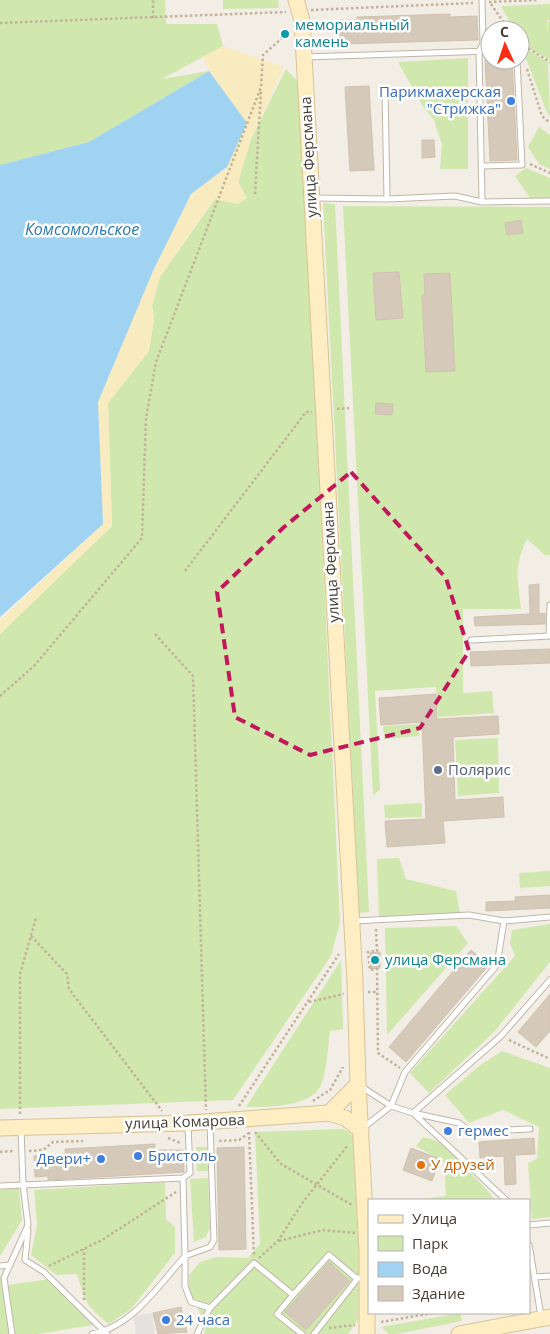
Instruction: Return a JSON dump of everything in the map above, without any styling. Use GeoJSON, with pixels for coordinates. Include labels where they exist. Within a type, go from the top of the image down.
{"type":"FeatureCollection","features":[{"type":"Feature","properties":{"kind":"street","name":"улица Ферсмана"},"geometry":{"type":"LineString","coordinates":[[299,10],[304,57],[350,921],[350,989],[360,1130],[362,1278],[367,1329]]}},
{"type":"Feature","properties":{"kind":"street"},"geometry":{"type":"LineString","coordinates":[[358,1084],[329,1113],[345,1118],[360,1130]]}},
{"type":"Feature","properties":{"kind":"street","name":"улица Комарова"},"geometry":{"type":"LineString","coordinates":[[0,1128],[20,1121],[188,1123],[208,1117],[329,1113]]}},
{"type":"Feature","properties":{"kind":"street"},"geometry":{"type":"LineString","coordinates":[[459,1334],[546,1318]]}},
{"type":"Feature","properties":{"kind":"lane"},"geometry":{"type":"LineString","coordinates":[[482,1],[482,20]]}},
{"type":"Feature","properties":{"kind":"lane"},"geometry":{"type":"LineString","coordinates":[[304,57],[480,51]]}},
{"type":"Feature","properties":{"kind":"lane"},"geometry":{"type":"LineString","coordinates":[[480,70],[482,202]]}},
{"type":"Feature","properties":{"kind":"lane"},"geometry":{"type":"LineString","coordinates":[[482,166],[522,164],[518,70]]}},
{"type":"Feature","properties":{"kind":"lane"},"geometry":{"type":"LineString","coordinates":[[385,90],[387,199]]}},
{"type":"Feature","properties":{"kind":"lane"},"geometry":{"type":"LineString","coordinates":[[311,198],[387,199],[456,196],[482,202],[550,201]]}},
{"type":"Feature","properties":{"kind":"lane"},"geometry":{"type":"LineString","coordinates":[[471,640],[549,636],[550,605]]}},
{"type":"Feature","properties":{"kind":"lane"},"geometry":{"type":"LineString","coordinates":[[350,921],[469,915],[504,921],[550,917]]}},
{"type":"Feature","properties":{"kind":"lane"},"geometry":{"type":"LineString","coordinates":[[360,1130],[391,1106],[405,1072],[497,966],[504,921]]}},
{"type":"Feature","properties":{"kind":"lane"},"geometry":{"type":"LineString","coordinates":[[413,1113],[501,1036],[550,980]]}},
{"type":"Feature","properties":{"kind":"lane"},"geometry":{"type":"LineString","coordinates":[[358,1084],[391,1106],[459,1123],[471,1132],[530,1129]]}},
{"type":"Feature","properties":{"kind":"lane"},"geometry":{"type":"LineString","coordinates":[[413,1113],[505,1199]]}},
{"type":"Feature","properties":{"kind":"lane"},"geometry":{"type":"LineString","coordinates":[[92,1334],[107,1333],[132,1315],[185,1256],[210,1247],[214,1240],[211,1141],[208,1117]]}},
{"type":"Feature","properties":{"kind":"lane"},"geometry":{"type":"LineString","coordinates":[[20,1121],[23,1184],[28,1226],[25,1260],[41,1270],[107,1333]]}},
{"type":"Feature","properties":{"kind":"lane"},"geometry":{"type":"LineString","coordinates":[[0,1186],[183,1178],[190,1173],[188,1123]]}},
{"type":"Feature","properties":{"kind":"lane"},"geometry":{"type":"LineString","coordinates":[[183,1178],[186,1286],[191,1302],[210,1308]]}},
{"type":"Feature","properties":{"kind":"lane"},"geometry":{"type":"LineString","coordinates":[[530,1226],[550,1223]]}},
{"type":"Feature","properties":{"kind":"lane"},"geometry":{"type":"LineString","coordinates":[[12,1334],[4,1278],[28,1226]]}},
{"type":"Feature","properties":{"kind":"lane"},"geometry":{"type":"LineString","coordinates":[[530,1250],[546,1318]]}},
{"type":"Feature","properties":{"kind":"lane"},"geometry":{"type":"LineString","coordinates":[[302,1334],[278,1314],[329,1254],[362,1278],[314,1334]]}},
{"type":"Feature","properties":{"kind":"lane"},"geometry":{"type":"LineString","coordinates":[[198,1334],[210,1308],[254,1263],[293,1295]]}},
{"type":"Feature","properties":{"kind":"lane"},"geometry":{"type":"LineString","coordinates":[[0,1266],[10,1265]]}},
{"type":"Feature","properties":{"kind":"lane"},"geometry":{"type":"LineString","coordinates":[[535,1277],[550,1276]]}},
{"type":"Feature","properties":{"kind":"path"},"geometry":{"type":"LineString","coordinates":[[153,0],[153,18]]}},
{"type":"Feature","properties":{"kind":"path"},"geometry":{"type":"LineString","coordinates":[[0,23],[153,18],[482,1],[537,0]]}},
{"type":"Feature","properties":{"kind":"path"},"geometry":{"type":"LineString","coordinates":[[490,2],[503,20]]}},
{"type":"Feature","properties":{"kind":"path"},"geometry":{"type":"LineString","coordinates":[[255,194],[263,55],[299,10]]}},
{"type":"Feature","properties":{"kind":"path"},"geometry":{"type":"LineString","coordinates":[[530,49],[550,62]]}},
{"type":"Feature","properties":{"kind":"path"},"geometry":{"type":"LineString","coordinates":[[527,70],[542,116],[550,123]]}},
{"type":"Feature","properties":{"kind":"path"},"geometry":{"type":"LineString","coordinates":[[0,696],[34,666],[142,538],[146,418],[156,362],[261,88]]}},
{"type":"Feature","properties":{"kind":"path"},"geometry":{"type":"LineString","coordinates":[[522,160],[550,173]]}},
{"type":"Feature","properties":{"kind":"path"},"geometry":{"type":"LineString","coordinates":[[185,571],[306,412],[349,408]]}},
{"type":"Feature","properties":{"kind":"path"},"geometry":{"type":"LineString","coordinates":[[155,634],[193,676],[208,1117]]}},
{"type":"Feature","properties":{"kind":"path"},"geometry":{"type":"LineString","coordinates":[[20,1121],[20,974],[36,918]]}},
{"type":"Feature","properties":{"kind":"path"},"geometry":{"type":"LineString","coordinates":[[375,920],[377,951],[368,952],[370,970],[377,970],[378,1053],[405,1072]]}},
{"type":"Feature","properties":{"kind":"path"},"geometry":{"type":"LineString","coordinates":[[31,936],[67,974],[70,989],[156,1104]]}},
{"type":"Feature","properties":{"kind":"path"},"geometry":{"type":"LineString","coordinates":[[236,1112],[344,947]]}},
{"type":"Feature","properties":{"kind":"path"},"geometry":{"type":"LineString","coordinates":[[309,1002],[346,994],[350,989],[377,992]]}},
{"type":"Feature","properties":{"kind":"path"},"geometry":{"type":"LineString","coordinates":[[501,1036],[550,1059]]}},
{"type":"Feature","properties":{"kind":"path"},"geometry":{"type":"LineString","coordinates":[[308,1104],[330,1090],[342,1070],[344,1062]]}},
{"type":"Feature","properties":{"kind":"path"},"geometry":{"type":"LineString","coordinates":[[211,1141],[239,1140],[250,1132],[265,1132]]}},
{"type":"Feature","properties":{"kind":"path"},"geometry":{"type":"LineString","coordinates":[[250,1132],[254,1263]]}},
{"type":"Feature","properties":{"kind":"path"},"geometry":{"type":"LineString","coordinates":[[255,1132],[281,1164],[356,1207],[355,1197]]}},
{"type":"Feature","properties":{"kind":"path"},"geometry":{"type":"LineString","coordinates":[[167,1137],[179,1143],[189,1143]]}},
{"type":"Feature","properties":{"kind":"path"},"geometry":{"type":"LineString","coordinates":[[0,1152],[43,1150],[53,1142],[91,1140]]}},
{"type":"Feature","properties":{"kind":"path"},"geometry":{"type":"LineString","coordinates":[[254,1263],[278,1241],[316,1184],[349,1144]]}},
{"type":"Feature","properties":{"kind":"path"},"geometry":{"type":"LineString","coordinates":[[41,1270],[102,1240],[183,1188]]}},
{"type":"Feature","properties":{"kind":"path"},"geometry":{"type":"LineString","coordinates":[[356,1224],[356,1242]]}},
{"type":"Feature","properties":{"kind":"path"},"geometry":{"type":"LineString","coordinates":[[278,1241],[323,1230],[356,1233]]}},
{"type":"Feature","properties":{"kind":"path"},"geometry":{"type":"LineString","coordinates":[[84,1249],[84,1310]]}},
{"type":"Feature","properties":{"kind":"path"},"geometry":{"type":"LineString","coordinates":[[320,1329],[367,1329],[429,1314]]}},
{"type":"Feature","properties":{"kind":"highlighted area"},"geometry":{"type":"Polygon","coordinates":[[[351,472],[446,578],[469,651],[420,728],[310,755],[235,717],[217,592],[284,527],[351,472]]]}},
{"type":"Feature","properties":{"kind":"green space"},"geometry":{"type":"Polygon","coordinates":[[[0,0],[165,0],[166,24],[217,24],[223,46],[162,79],[209,71],[89,142],[0,165],[0,0]]]}},
{"type":"Feature","properties":{"kind":"green space"},"geometry":{"type":"Polygon","coordinates":[[[223,0],[278,0],[279,8],[223,9],[223,0]]]}},
{"type":"Feature","properties":{"kind":"green space"},"geometry":{"type":"Polygon","coordinates":[[[550,4],[550,20],[547,20],[548,33],[548,21],[550,21],[550,71],[549,59],[530,48],[530,20],[509,20],[501,6],[550,4]]]}},
{"type":"Feature","properties":{"kind":"green space"},"geometry":{"type":"Polygon","coordinates":[[[530,51],[548,62],[550,116],[547,113],[530,69],[530,51]]]}},
{"type":"Feature","properties":{"kind":"green space"},"geometry":{"type":"Polygon","coordinates":[[[468,58],[468,169],[440,169],[442,145],[434,120],[422,105],[398,62],[468,58]]]}},
{"type":"Feature","properties":{"kind":"green space"},"geometry":{"type":"Polygon","coordinates":[[[286,69],[301,85],[340,922],[331,956],[233,1100],[0,1109],[0,634],[112,526],[108,403],[149,351],[154,319],[152,306],[160,277],[215,199],[238,204],[247,198],[238,182],[251,139],[286,69]]]}},
{"type":"Feature","properties":{"kind":"green space"},"geometry":{"type":"Polygon","coordinates":[[[539,127],[550,135],[550,169],[539,164],[528,147],[539,127]]]}},
{"type":"Feature","properties":{"kind":"green space"},"geometry":{"type":"Polygon","coordinates":[[[526,168],[550,178],[550,198],[530,198],[515,176],[526,168]]]}},
{"type":"Feature","properties":{"kind":"green space"},"geometry":{"type":"Polygon","coordinates":[[[323,203],[335,204],[369,912],[359,913],[323,203]]]}},
{"type":"Feature","properties":{"kind":"green space"},"geometry":{"type":"Polygon","coordinates":[[[343,206],[550,207],[550,555],[545,555],[527,539],[518,566],[521,609],[463,609],[463,693],[492,691],[494,713],[438,717],[436,687],[375,691],[380,790],[373,795],[343,206]]]}},
{"type":"Feature","properties":{"kind":"green space"},"geometry":{"type":"Polygon","coordinates":[[[419,724],[419,736],[384,739],[383,726],[419,724]]]}},
{"type":"Feature","properties":{"kind":"green space"},"geometry":{"type":"Polygon","coordinates":[[[498,738],[499,793],[458,796],[455,740],[498,738]]]}},
{"type":"Feature","properties":{"kind":"green space"},"geometry":{"type":"Polygon","coordinates":[[[422,803],[422,817],[385,818],[384,805],[422,803]]]}},
{"type":"Feature","properties":{"kind":"green space"},"geometry":{"type":"Polygon","coordinates":[[[399,858],[406,879],[456,891],[460,913],[379,918],[377,859],[399,858]]]}},
{"type":"Feature","properties":{"kind":"green space"},"geometry":{"type":"Polygon","coordinates":[[[550,871],[550,886],[520,888],[519,873],[550,871]]]}},
{"type":"Feature","properties":{"kind":"green space"},"geometry":{"type":"Polygon","coordinates":[[[550,924],[550,962],[495,1031],[429,1093],[410,1073],[515,956],[510,943],[512,930],[550,924]]]}},
{"type":"Feature","properties":{"kind":"green space"},"geometry":{"type":"Polygon","coordinates":[[[456,926],[468,943],[387,1035],[385,928],[456,926]]]}},
{"type":"Feature","properties":{"kind":"green space"},"geometry":{"type":"Polygon","coordinates":[[[341,960],[343,1029],[330,1031],[326,1066],[321,1085],[316,1093],[308,1098],[287,1105],[246,1107],[341,960]]]}},
{"type":"Feature","properties":{"kind":"green space"},"geometry":{"type":"Polygon","coordinates":[[[502,1051],[550,1068],[550,1217],[532,1219],[528,1163],[537,1159],[539,1127],[503,1110],[469,1123],[445,1095],[479,1066],[502,1051]]]}},
{"type":"Feature","properties":{"kind":"green space"},"geometry":{"type":"Polygon","coordinates":[[[343,1129],[349,1132],[355,1139],[359,1259],[358,1320],[348,1334],[204,1334],[206,1327],[189,1289],[189,1275],[200,1262],[216,1257],[248,1258],[260,1244],[255,1132],[343,1129]]]}},
{"type":"Feature","properties":{"kind":"green space"},"geometry":{"type":"Polygon","coordinates":[[[423,1137],[444,1146],[487,1189],[494,1199],[423,1199],[446,1196],[444,1162],[416,1146],[423,1137]]]}},
{"type":"Feature","properties":{"kind":"green space"},"geometry":{"type":"Polygon","coordinates":[[[196,1147],[207,1147],[208,1171],[197,1171],[196,1147]]]}},
{"type":"Feature","properties":{"kind":"green space"},"geometry":{"type":"Polygon","coordinates":[[[208,1178],[210,1228],[206,1237],[194,1242],[190,1179],[208,1178]]]}},
{"type":"Feature","properties":{"kind":"green space"},"geometry":{"type":"Polygon","coordinates":[[[165,1182],[166,1219],[175,1227],[175,1253],[131,1309],[109,1324],[95,1313],[87,1302],[77,1274],[56,1275],[31,1255],[37,1224],[34,1190],[165,1182]]]}},
{"type":"Feature","properties":{"kind":"green space"},"geometry":{"type":"Polygon","coordinates":[[[19,1188],[22,1220],[0,1256],[0,1190],[19,1188]]]}},
{"type":"Feature","properties":{"kind":"green space"},"geometry":{"type":"Polygon","coordinates":[[[0,1274],[9,1334],[0,1334],[0,1274]]]}},
{"type":"Feature","properties":{"kind":"green space"},"geometry":{"type":"Polygon","coordinates":[[[49,1279],[93,1325],[38,1334],[15,1334],[8,1285],[49,1279]]]}},
{"type":"Feature","properties":{"kind":"green space"},"geometry":{"type":"Polygon","coordinates":[[[454,1314],[460,1314],[462,1321],[397,1334],[389,1334],[381,1327],[454,1314]]]}},
{"type":"Feature","properties":{"kind":"sand"},"geometry":{"type":"Polygon","coordinates":[[[223,46],[284,67],[251,139],[238,182],[247,198],[238,204],[214,199],[160,277],[152,306],[154,319],[149,351],[108,403],[112,526],[0,634],[0,620],[103,524],[98,402],[153,271],[191,194],[227,167],[246,124],[209,71],[203,57],[223,46]]]}},
{"type":"Feature","properties":{"kind":"shaded area"},"geometry":{"type":"Polygon","coordinates":[[[152,1313],[155,1334],[136,1334],[133,1316],[152,1313]]]}},
{"type":"Feature","properties":{"kind":"water","name":"Комсомольское"},"geometry":{"type":"Polygon","coordinates":[[[209,71],[247,123],[227,167],[191,194],[153,271],[98,402],[103,524],[0,617],[0,165],[89,142],[209,71]]]}},
{"type":"Feature","properties":{"kind":"building"},"geometry":{"type":"Polygon","coordinates":[[[450,14],[450,17],[477,16],[478,40],[340,44],[339,20],[357,20],[357,17],[450,14]]]}},
{"type":"Feature","properties":{"kind":"building"},"geometry":{"type":"Polygon","coordinates":[[[485,70],[512,70],[517,160],[490,161],[485,70]]]}},
{"type":"Feature","properties":{"kind":"building"},"geometry":{"type":"Polygon","coordinates":[[[369,86],[374,170],[350,171],[345,87],[369,86]]]}},
{"type":"Feature","properties":{"kind":"building"},"geometry":{"type":"Polygon","coordinates":[[[422,140],[434,140],[435,157],[422,158],[422,140]]]}},
{"type":"Feature","properties":{"kind":"building"},"geometry":{"type":"Polygon","coordinates":[[[521,220],[523,233],[507,235],[505,223],[521,220]]]}},
{"type":"Feature","properties":{"kind":"building"},"geometry":{"type":"Polygon","coordinates":[[[399,272],[403,318],[376,320],[373,273],[399,272]]]}},
{"type":"Feature","properties":{"kind":"building"},"geometry":{"type":"Polygon","coordinates":[[[450,273],[455,371],[426,372],[422,295],[425,295],[424,274],[450,273]]]}},
{"type":"Feature","properties":{"kind":"building"},"geometry":{"type":"Polygon","coordinates":[[[376,403],[393,404],[392,415],[375,414],[376,403]]]}},
{"type":"Feature","properties":{"kind":"building"},"geometry":{"type":"Polygon","coordinates":[[[539,584],[539,614],[545,613],[545,624],[475,626],[474,617],[530,614],[529,585],[539,584]]]}},
{"type":"Feature","properties":{"kind":"building"},"geometry":{"type":"Polygon","coordinates":[[[550,649],[550,663],[471,666],[470,652],[550,649]]]}},
{"type":"Feature","properties":{"kind":"building"},"geometry":{"type":"Polygon","coordinates":[[[436,694],[437,719],[498,716],[499,734],[453,737],[455,800],[503,797],[504,817],[443,821],[445,843],[387,847],[385,821],[426,819],[422,722],[381,725],[379,698],[436,694]]]}},
{"type":"Feature","properties":{"kind":"building"},"geometry":{"type":"Polygon","coordinates":[[[550,895],[550,908],[486,911],[486,902],[516,901],[515,897],[550,895]]]}},
{"type":"Feature","properties":{"kind":"building"},"geometry":{"type":"Polygon","coordinates":[[[471,950],[489,965],[406,1062],[389,1047],[471,950]]]}},
{"type":"Feature","properties":{"kind":"building","name":"улица Ферсмана"},"geometry":{"type":"Polygon","coordinates":[[[380,952],[380,968],[371,969],[370,953],[380,952]]]}},
{"type":"Feature","properties":{"kind":"building"},"geometry":{"type":"Polygon","coordinates":[[[550,994],[550,1031],[536,1047],[518,1032],[550,994]]]}},
{"type":"Feature","properties":{"kind":"building"},"geometry":{"type":"Polygon","coordinates":[[[534,1138],[535,1154],[515,1155],[516,1184],[505,1185],[504,1156],[480,1158],[479,1142],[534,1138]]]}},
{"type":"Feature","properties":{"kind":"building"},"geometry":{"type":"Polygon","coordinates":[[[155,1144],[155,1150],[183,1150],[184,1172],[48,1180],[48,1176],[35,1177],[34,1156],[65,1154],[65,1149],[155,1144]]]}},
{"type":"Feature","properties":{"kind":"building"},"geometry":{"type":"Polygon","coordinates":[[[244,1147],[246,1249],[219,1250],[217,1148],[244,1147]]]}},
{"type":"Feature","properties":{"kind":"building","name":"У друзей"},"geometry":{"type":"Polygon","coordinates":[[[411,1148],[440,1159],[432,1181],[403,1170],[411,1148]]]}},
{"type":"Feature","properties":{"kind":"building"},"geometry":{"type":"Polygon","coordinates":[[[329,1262],[349,1281],[306,1330],[285,1312],[329,1262]]]}},
{"type":"Feature","properties":{"kind":"building"},"geometry":{"type":"Polygon","coordinates":[[[181,1307],[187,1332],[158,1334],[153,1313],[181,1307]]]}},
{"type":"Feature","properties":{"kind":"place","name":"мемориальный камень"},"geometry":{"type":"Point","coordinates":[285,34]}},
{"type":"Feature","properties":{"kind":"place","name":"Парикмахерская \"Стрижка\""},"geometry":{"type":"Point","coordinates":[511,101]}},
{"type":"Feature","properties":{"kind":"place","name":"Полярис"},"geometry":{"type":"Point","coordinates":[438,770]}},
{"type":"Feature","properties":{"kind":"place","name":"улица Ферсмана"},"geometry":{"type":"Point","coordinates":[375,960]}},
{"type":"Feature","properties":{"kind":"place","name":"гермес"},"geometry":{"type":"Point","coordinates":[448,1131]}},
{"type":"Feature","properties":{"kind":"place","name":"Бристоль"},"geometry":{"type":"Point","coordinates":[138,1156]}},
{"type":"Feature","properties":{"kind":"place","name":"Двери+"},"geometry":{"type":"Point","coordinates":[101,1159]}},
{"type":"Feature","properties":{"kind":"place","name":"У друзей"},"geometry":{"type":"Point","coordinates":[421,1165]}},
{"type":"Feature","properties":{"kind":"place","name":"24 часа"},"geometry":{"type":"Point","coordinates":[166,1320]}}]}
